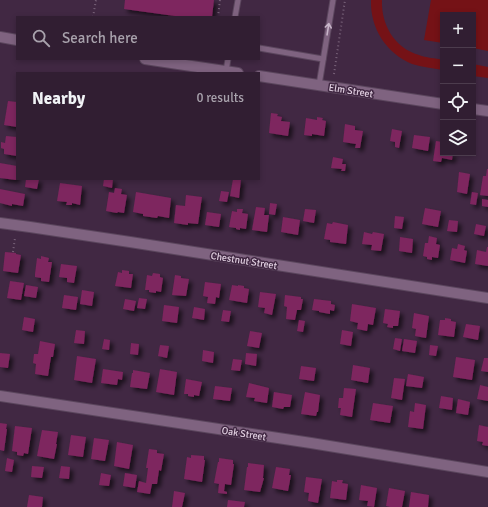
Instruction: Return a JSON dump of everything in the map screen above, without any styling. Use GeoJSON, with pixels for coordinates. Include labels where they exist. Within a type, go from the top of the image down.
{"type":"FeatureCollection","features":[{"type":"Feature","properties":{"kind":"street"},"geometry":{"type":"LineString","coordinates":[[0,37],[16,40]]}},
{"type":"Feature","properties":{"kind":"street"},"geometry":{"type":"LineString","coordinates":[[152,60],[232,72]]}},
{"type":"Feature","properties":{"kind":"street","name":"Elm Street"},"geometry":{"type":"LineString","coordinates":[[260,76],[440,104]]}},
{"type":"Feature","properties":{"kind":"street"},"geometry":{"type":"LineString","coordinates":[[476,109],[488,111]]}},
{"type":"Feature","properties":{"kind":"street","name":"Chestnut Street"},"geometry":{"type":"LineString","coordinates":[[0,223],[488,298]]}},
{"type":"Feature","properties":{"kind":"street","name":"Oak Street"},"geometry":{"type":"LineString","coordinates":[[0,396],[488,472]]}},
{"type":"Feature","properties":{"kind":"lane"},"geometry":{"type":"LineString","coordinates":[[235,16],[238,0]]}},
{"type":"Feature","properties":{"kind":"lane"},"geometry":{"type":"LineString","coordinates":[[319,85],[333,0]]}},
{"type":"Feature","properties":{"kind":"lane"},"geometry":{"type":"LineString","coordinates":[[260,48],[323,59]]}},
{"type":"Feature","properties":{"kind":"lane"},"geometry":{"type":"LineString","coordinates":[[226,71],[228,60]]}},
{"type":"Feature","properties":{"kind":"path"},"geometry":{"type":"LineString","coordinates":[[94,16],[96,0]]}},
{"type":"Feature","properties":{"kind":"path"},"geometry":{"type":"LineString","coordinates":[[218,16],[220,0]]}},
{"type":"Feature","properties":{"kind":"path"},"geometry":{"type":"LineString","coordinates":[[334,74],[345,0]]}},
{"type":"Feature","properties":{"kind":"path"},"geometry":{"type":"LineString","coordinates":[[13,252],[15,238]]}},
{"type":"Feature","properties":{"kind":"shaded area"},"geometry":{"type":"Polygon","coordinates":[[[371,0],[382,0],[384,18],[396,41],[410,52],[425,57],[440,60],[440,70],[412,64],[394,53],[381,38],[373,20],[371,0]]]}},
{"type":"Feature","properties":{"kind":"shaded area"},"geometry":{"type":"Polygon","coordinates":[[[431,0],[488,0],[488,51],[476,49],[476,12],[440,12],[440,43],[424,40],[431,0]]]}},
{"type":"Feature","properties":{"kind":"shaded area"},"geometry":{"type":"Polygon","coordinates":[[[476,65],[488,67],[488,78],[476,76],[476,65]]]}},
{"type":"Feature","properties":{"kind":"building"},"geometry":{"type":"Polygon","coordinates":[[[125,0],[214,0],[212,16],[175,16],[124,9],[125,0]]]}},
{"type":"Feature","properties":{"kind":"building"},"geometry":{"type":"Polygon","coordinates":[[[8,101],[16,102],[16,127],[4,125],[8,101]]]}},
{"type":"Feature","properties":{"kind":"building"},"geometry":{"type":"Polygon","coordinates":[[[271,113],[278,114],[277,116],[282,117],[281,121],[290,122],[288,136],[269,133],[271,113]]]}},
{"type":"Feature","properties":{"kind":"building"},"geometry":{"type":"Polygon","coordinates":[[[317,117],[323,118],[322,120],[326,121],[324,136],[312,134],[312,136],[304,135],[306,118],[317,120],[317,117]]]}},
{"type":"Feature","properties":{"kind":"building"},"geometry":{"type":"Polygon","coordinates":[[[345,124],[355,126],[355,130],[363,131],[360,148],[355,148],[356,144],[343,142],[345,124]]]}},
{"type":"Feature","properties":{"kind":"building"},"geometry":{"type":"Polygon","coordinates":[[[392,129],[402,131],[399,148],[395,147],[395,142],[390,141],[392,129]]]}},
{"type":"Feature","properties":{"kind":"building"},"geometry":{"type":"Polygon","coordinates":[[[414,135],[430,137],[428,151],[412,148],[414,135]]]}},
{"type":"Feature","properties":{"kind":"building"},"geometry":{"type":"Polygon","coordinates":[[[6,136],[16,137],[16,156],[4,154],[4,149],[1,148],[1,142],[5,143],[6,136]]]}},
{"type":"Feature","properties":{"kind":"building"},"geometry":{"type":"Polygon","coordinates":[[[436,141],[440,142],[440,156],[453,156],[452,160],[442,158],[441,162],[433,161],[436,141]]]}},
{"type":"Feature","properties":{"kind":"building"},"geometry":{"type":"Polygon","coordinates":[[[333,157],[343,159],[342,164],[346,164],[345,171],[341,171],[342,169],[331,168],[333,157]]]}},
{"type":"Feature","properties":{"kind":"building"},"geometry":{"type":"Polygon","coordinates":[[[0,163],[16,166],[16,180],[0,178],[0,163]]]}},
{"type":"Feature","properties":{"kind":"building"},"geometry":{"type":"Polygon","coordinates":[[[487,169],[488,196],[480,195],[483,176],[486,176],[487,169]]]}},
{"type":"Feature","properties":{"kind":"building"},"geometry":{"type":"Polygon","coordinates":[[[459,172],[470,174],[467,194],[457,192],[459,172]]]}},
{"type":"Feature","properties":{"kind":"building"},"geometry":{"type":"Polygon","coordinates":[[[26,180],[39,180],[37,189],[25,187],[26,180]]]}},
{"type":"Feature","properties":{"kind":"building"},"geometry":{"type":"Polygon","coordinates":[[[104,180],[113,180],[112,188],[103,186],[104,180]]]}},
{"type":"Feature","properties":{"kind":"building"},"geometry":{"type":"Polygon","coordinates":[[[233,180],[241,180],[239,198],[230,196],[233,180]]]}},
{"type":"Feature","properties":{"kind":"building"},"geometry":{"type":"Polygon","coordinates":[[[60,183],[82,186],[80,205],[72,203],[72,205],[66,205],[67,202],[57,201],[60,183]]]}},
{"type":"Feature","properties":{"kind":"building"},"geometry":{"type":"Polygon","coordinates":[[[115,188],[122,189],[121,194],[127,195],[124,213],[106,211],[109,192],[114,193],[115,188]]]}},
{"type":"Feature","properties":{"kind":"building"},"geometry":{"type":"Polygon","coordinates":[[[0,189],[25,194],[23,206],[12,204],[12,206],[0,203],[0,189]]]}},
{"type":"Feature","properties":{"kind":"building"},"geometry":{"type":"Polygon","coordinates":[[[221,191],[229,192],[227,202],[219,201],[221,191]]]}},
{"type":"Feature","properties":{"kind":"building"},"geometry":{"type":"Polygon","coordinates":[[[136,192],[171,198],[169,218],[143,216],[143,214],[133,212],[136,192]]]}},
{"type":"Feature","properties":{"kind":"building"},"geometry":{"type":"Polygon","coordinates":[[[472,192],[478,193],[476,205],[470,204],[472,192]]]}},
{"type":"Feature","properties":{"kind":"building"},"geometry":{"type":"Polygon","coordinates":[[[186,195],[202,197],[198,224],[188,223],[188,225],[174,223],[176,205],[185,206],[186,195]]]}},
{"type":"Feature","properties":{"kind":"building"},"geometry":{"type":"Polygon","coordinates":[[[482,199],[488,200],[488,207],[482,206],[482,199]]]}},
{"type":"Feature","properties":{"kind":"building"},"geometry":{"type":"Polygon","coordinates":[[[270,203],[277,204],[275,215],[269,214],[270,203]]]}},
{"type":"Feature","properties":{"kind":"building"},"geometry":{"type":"Polygon","coordinates":[[[256,207],[265,208],[264,215],[269,215],[267,232],[252,230],[256,207]]]}},
{"type":"Feature","properties":{"kind":"building"},"geometry":{"type":"Polygon","coordinates":[[[425,208],[441,211],[438,227],[422,224],[425,208]]]}},
{"type":"Feature","properties":{"kind":"building"},"geometry":{"type":"Polygon","coordinates":[[[237,209],[243,209],[242,213],[248,214],[246,229],[240,228],[240,230],[229,227],[232,211],[237,212],[237,209]]]}},
{"type":"Feature","properties":{"kind":"building"},"geometry":{"type":"Polygon","coordinates":[[[305,209],[316,210],[314,223],[303,221],[305,209]]]}},
{"type":"Feature","properties":{"kind":"building"},"geometry":{"type":"Polygon","coordinates":[[[207,212],[221,214],[219,227],[205,225],[207,212]]]}},
{"type":"Feature","properties":{"kind":"building"},"geometry":{"type":"Polygon","coordinates":[[[395,216],[404,217],[402,229],[394,228],[395,216]]]}},
{"type":"Feature","properties":{"kind":"building"},"geometry":{"type":"Polygon","coordinates":[[[283,217],[300,220],[298,235],[281,232],[283,217]]]}},
{"type":"Feature","properties":{"kind":"building"},"geometry":{"type":"Polygon","coordinates":[[[449,220],[458,221],[457,232],[447,231],[449,220]]]}},
{"type":"Feature","properties":{"kind":"building"},"geometry":{"type":"Polygon","coordinates":[[[333,222],[348,225],[346,244],[330,242],[330,240],[324,239],[327,223],[332,224],[333,222]]]}},
{"type":"Feature","properties":{"kind":"building"},"geometry":{"type":"Polygon","coordinates":[[[476,224],[486,226],[484,236],[474,234],[476,224]]]}},
{"type":"Feature","properties":{"kind":"building"},"geometry":{"type":"Polygon","coordinates":[[[364,232],[384,234],[381,251],[371,250],[372,245],[362,244],[364,232]]]}},
{"type":"Feature","properties":{"kind":"building"},"geometry":{"type":"Polygon","coordinates":[[[429,236],[437,238],[436,244],[440,245],[438,258],[432,257],[432,260],[423,256],[425,243],[428,243],[429,236]]]}},
{"type":"Feature","properties":{"kind":"building"},"geometry":{"type":"Polygon","coordinates":[[[400,237],[413,239],[412,253],[399,251],[400,237]]]}},
{"type":"Feature","properties":{"kind":"building"},"geometry":{"type":"Polygon","coordinates":[[[458,244],[465,246],[464,250],[467,251],[465,263],[450,260],[452,248],[457,249],[458,244]]]}},
{"type":"Feature","properties":{"kind":"building"},"geometry":{"type":"Polygon","coordinates":[[[487,247],[488,266],[475,264],[477,250],[486,252],[487,247]]]}},
{"type":"Feature","properties":{"kind":"building"},"geometry":{"type":"Polygon","coordinates":[[[5,252],[21,255],[18,273],[3,271],[5,252]]]}},
{"type":"Feature","properties":{"kind":"building"},"geometry":{"type":"Polygon","coordinates":[[[41,256],[49,258],[48,262],[52,262],[49,282],[41,281],[41,278],[35,277],[37,258],[41,259],[41,256]]]}},
{"type":"Feature","properties":{"kind":"building"},"geometry":{"type":"Polygon","coordinates":[[[61,264],[77,266],[74,283],[67,282],[67,278],[59,277],[61,264]]]}},
{"type":"Feature","properties":{"kind":"building"},"geometry":{"type":"Polygon","coordinates":[[[122,270],[129,271],[129,274],[133,274],[131,288],[115,286],[118,272],[122,273],[122,270]]]}},
{"type":"Feature","properties":{"kind":"building"},"geometry":{"type":"Polygon","coordinates":[[[153,273],[160,274],[160,277],[163,278],[161,292],[156,291],[156,293],[145,290],[147,275],[152,276],[153,273]]]}},
{"type":"Feature","properties":{"kind":"building"},"geometry":{"type":"Polygon","coordinates":[[[175,275],[181,276],[181,278],[189,279],[186,296],[172,295],[175,275]]]}},
{"type":"Feature","properties":{"kind":"building"},"geometry":{"type":"Polygon","coordinates":[[[10,281],[24,283],[21,300],[7,298],[10,281]]]}},
{"type":"Feature","properties":{"kind":"building"},"geometry":{"type":"Polygon","coordinates":[[[205,282],[221,284],[219,298],[216,297],[215,304],[207,303],[208,297],[203,296],[205,282]]]}},
{"type":"Feature","properties":{"kind":"building"},"geometry":{"type":"Polygon","coordinates":[[[26,285],[38,287],[36,298],[24,296],[26,285]]]}},
{"type":"Feature","properties":{"kind":"building"},"geometry":{"type":"Polygon","coordinates":[[[232,285],[244,286],[244,288],[249,289],[247,303],[229,300],[232,285]]]}},
{"type":"Feature","properties":{"kind":"building"},"geometry":{"type":"Polygon","coordinates":[[[82,290],[94,292],[92,306],[80,304],[82,290]]]}},
{"type":"Feature","properties":{"kind":"building"},"geometry":{"type":"Polygon","coordinates":[[[260,292],[276,294],[272,315],[264,313],[265,308],[258,307],[260,292]]]}},
{"type":"Feature","properties":{"kind":"building"},"geometry":{"type":"Polygon","coordinates":[[[64,295],[78,297],[76,310],[62,308],[64,295]]]}},
{"type":"Feature","properties":{"kind":"building"},"geometry":{"type":"Polygon","coordinates":[[[285,295],[301,297],[301,299],[303,299],[301,310],[297,310],[295,320],[286,319],[287,307],[284,306],[285,295]]]}},
{"type":"Feature","properties":{"kind":"building"},"geometry":{"type":"Polygon","coordinates":[[[139,298],[147,299],[145,309],[137,308],[139,298]]]}},
{"type":"Feature","properties":{"kind":"building"},"geometry":{"type":"Polygon","coordinates":[[[125,299],[136,301],[134,311],[123,309],[125,299]]]}},
{"type":"Feature","properties":{"kind":"building"},"geometry":{"type":"Polygon","coordinates":[[[314,299],[331,301],[331,304],[335,305],[334,311],[330,310],[330,314],[312,310],[314,299]]]}},
{"type":"Feature","properties":{"kind":"building"},"geometry":{"type":"Polygon","coordinates":[[[352,304],[376,308],[373,325],[368,324],[367,331],[357,329],[358,323],[350,321],[352,304]]]}},
{"type":"Feature","properties":{"kind":"building"},"geometry":{"type":"Polygon","coordinates":[[[164,305],[179,307],[177,323],[162,321],[164,305]]]}},
{"type":"Feature","properties":{"kind":"building"},"geometry":{"type":"Polygon","coordinates":[[[194,307],[205,309],[204,320],[192,318],[194,307]]]}},
{"type":"Feature","properties":{"kind":"building"},"geometry":{"type":"Polygon","coordinates":[[[385,309],[400,311],[398,326],[393,326],[393,328],[387,327],[388,324],[383,323],[385,309]]]}},
{"type":"Feature","properties":{"kind":"building"},"geometry":{"type":"Polygon","coordinates":[[[223,310],[231,311],[229,322],[221,321],[223,310]]]}},
{"type":"Feature","properties":{"kind":"building"},"geometry":{"type":"Polygon","coordinates":[[[414,313],[429,316],[426,338],[415,336],[416,329],[412,328],[414,313]]]}},
{"type":"Feature","properties":{"kind":"building"},"geometry":{"type":"Polygon","coordinates":[[[24,317],[35,319],[33,332],[22,330],[24,317]]]}},
{"type":"Feature","properties":{"kind":"building"},"geometry":{"type":"Polygon","coordinates":[[[445,318],[456,322],[454,337],[438,335],[440,320],[445,320],[445,318]]]}},
{"type":"Feature","properties":{"kind":"building"},"geometry":{"type":"Polygon","coordinates":[[[299,320],[305,321],[303,332],[297,331],[299,320]]]}},
{"type":"Feature","properties":{"kind":"building"},"geometry":{"type":"Polygon","coordinates":[[[466,324],[480,326],[478,340],[463,337],[466,324]]]}},
{"type":"Feature","properties":{"kind":"building"},"geometry":{"type":"Polygon","coordinates":[[[76,330],[85,331],[84,344],[74,343],[76,330]]]}},
{"type":"Feature","properties":{"kind":"building"},"geometry":{"type":"Polygon","coordinates":[[[342,330],[353,332],[351,346],[340,344],[342,330]]]}},
{"type":"Feature","properties":{"kind":"building"},"geometry":{"type":"Polygon","coordinates":[[[250,331],[262,333],[259,348],[247,346],[250,331]]]}},
{"type":"Feature","properties":{"kind":"building"},"geometry":{"type":"Polygon","coordinates":[[[395,338],[402,339],[400,351],[393,349],[395,338]]]}},
{"type":"Feature","properties":{"kind":"building"},"geometry":{"type":"Polygon","coordinates":[[[104,339],[110,340],[109,350],[102,349],[104,339]]]}},
{"type":"Feature","properties":{"kind":"building"},"geometry":{"type":"Polygon","coordinates":[[[404,339],[417,341],[415,353],[402,351],[404,339]]]}},
{"type":"Feature","properties":{"kind":"building"},"geometry":{"type":"Polygon","coordinates":[[[40,341],[55,344],[48,376],[35,374],[36,364],[33,363],[34,354],[38,354],[40,341]]]}},
{"type":"Feature","properties":{"kind":"building"},"geometry":{"type":"Polygon","coordinates":[[[131,343],[139,344],[138,355],[130,354],[131,343]]]}},
{"type":"Feature","properties":{"kind":"building"},"geometry":{"type":"Polygon","coordinates":[[[160,345],[169,346],[167,358],[158,356],[160,345]]]}},
{"type":"Feature","properties":{"kind":"building"},"geometry":{"type":"Polygon","coordinates":[[[430,345],[438,346],[436,356],[429,355],[430,345]]]}},
{"type":"Feature","properties":{"kind":"building"},"geometry":{"type":"Polygon","coordinates":[[[203,350],[214,352],[213,363],[202,361],[203,350]]]}},
{"type":"Feature","properties":{"kind":"building"},"geometry":{"type":"Polygon","coordinates":[[[0,353],[10,354],[8,368],[0,367],[0,353]]]}},
{"type":"Feature","properties":{"kind":"building"},"geometry":{"type":"Polygon","coordinates":[[[246,353],[257,354],[256,366],[245,364],[246,353]]]}},
{"type":"Feature","properties":{"kind":"building"},"geometry":{"type":"Polygon","coordinates":[[[77,356],[96,359],[92,383],[74,380],[77,356]]]}},
{"type":"Feature","properties":{"kind":"building"},"geometry":{"type":"Polygon","coordinates":[[[456,357],[475,360],[472,380],[453,377],[456,357]]]}},
{"type":"Feature","properties":{"kind":"building"},"geometry":{"type":"Polygon","coordinates":[[[484,358],[488,358],[488,372],[481,371],[484,358]]]}},
{"type":"Feature","properties":{"kind":"building"},"geometry":{"type":"Polygon","coordinates":[[[233,359],[242,360],[240,371],[231,370],[233,359]]]}},
{"type":"Feature","properties":{"kind":"building"},"geometry":{"type":"Polygon","coordinates":[[[353,365],[370,368],[368,383],[351,380],[353,365]]]}},
{"type":"Feature","properties":{"kind":"building"},"geometry":{"type":"Polygon","coordinates":[[[301,366],[316,368],[314,381],[299,379],[301,366]]]}},
{"type":"Feature","properties":{"kind":"building"},"geometry":{"type":"Polygon","coordinates":[[[103,369],[123,372],[122,380],[118,379],[117,385],[101,383],[103,369]]]}},
{"type":"Feature","properties":{"kind":"building"},"geometry":{"type":"Polygon","coordinates":[[[160,369],[177,372],[174,395],[156,392],[160,369]]]}},
{"type":"Feature","properties":{"kind":"building"},"geometry":{"type":"Polygon","coordinates":[[[133,370],[150,373],[147,389],[130,387],[133,370]]]}},
{"type":"Feature","properties":{"kind":"building"},"geometry":{"type":"Polygon","coordinates":[[[408,374],[424,377],[422,388],[406,386],[408,374]]]}},
{"type":"Feature","properties":{"kind":"building"},"geometry":{"type":"Polygon","coordinates":[[[394,378],[405,379],[402,400],[391,398],[394,378]]]}},
{"type":"Feature","properties":{"kind":"building"},"geometry":{"type":"Polygon","coordinates":[[[186,379],[202,382],[199,396],[194,395],[194,397],[184,394],[186,379]]]}},
{"type":"Feature","properties":{"kind":"building"},"geometry":{"type":"Polygon","coordinates":[[[249,383],[269,388],[267,403],[254,401],[255,398],[246,397],[249,383]]]}},
{"type":"Feature","properties":{"kind":"building"},"geometry":{"type":"Polygon","coordinates":[[[480,385],[488,387],[488,401],[477,399],[480,385]]]}},
{"type":"Feature","properties":{"kind":"building"},"geometry":{"type":"Polygon","coordinates":[[[215,386],[232,388],[230,401],[213,399],[215,386]]]}},
{"type":"Feature","properties":{"kind":"building"},"geometry":{"type":"Polygon","coordinates":[[[344,388],[356,389],[352,417],[340,415],[341,408],[338,408],[339,398],[343,398],[344,388]]]}},
{"type":"Feature","properties":{"kind":"building"},"geometry":{"type":"Polygon","coordinates":[[[274,392],[292,395],[290,407],[284,407],[283,409],[272,407],[274,392]]]}},
{"type":"Feature","properties":{"kind":"building"},"geometry":{"type":"Polygon","coordinates":[[[305,392],[320,395],[318,412],[316,416],[301,414],[305,392]]]}},
{"type":"Feature","properties":{"kind":"building"},"geometry":{"type":"Polygon","coordinates":[[[441,396],[453,398],[452,410],[439,408],[441,396]]]}},
{"type":"Feature","properties":{"kind":"building"},"geometry":{"type":"Polygon","coordinates":[[[458,399],[470,402],[468,415],[456,413],[458,399]]]}},
{"type":"Feature","properties":{"kind":"building"},"geometry":{"type":"Polygon","coordinates":[[[373,403],[393,406],[390,423],[370,420],[373,403]]]}},
{"type":"Feature","properties":{"kind":"building"},"geometry":{"type":"Polygon","coordinates":[[[415,403],[426,405],[423,429],[408,427],[410,411],[414,412],[415,403]]]}},
{"type":"Feature","properties":{"kind":"building"},"geometry":{"type":"Polygon","coordinates":[[[0,423],[7,424],[4,451],[0,450],[0,423]]]}},
{"type":"Feature","properties":{"kind":"building"},"geometry":{"type":"Polygon","coordinates":[[[479,425],[488,427],[488,446],[482,445],[483,442],[477,441],[479,425]]]}},
{"type":"Feature","properties":{"kind":"building"},"geometry":{"type":"Polygon","coordinates":[[[15,426],[32,428],[28,454],[24,453],[23,456],[17,455],[17,452],[12,451],[15,426]]]}},
{"type":"Feature","properties":{"kind":"building"},"geometry":{"type":"Polygon","coordinates":[[[42,430],[58,432],[54,459],[37,456],[42,430]]]}},
{"type":"Feature","properties":{"kind":"building"},"geometry":{"type":"Polygon","coordinates":[[[71,435],[86,437],[83,457],[68,455],[71,435]]]}},
{"type":"Feature","properties":{"kind":"building"},"geometry":{"type":"Polygon","coordinates":[[[94,438],[109,440],[105,461],[91,459],[94,438]]]}},
{"type":"Feature","properties":{"kind":"building"},"geometry":{"type":"Polygon","coordinates":[[[117,442],[133,445],[129,469],[114,466],[117,442]]]}},
{"type":"Feature","properties":{"kind":"building"},"geometry":{"type":"Polygon","coordinates":[[[149,449],[157,450],[157,453],[164,454],[161,471],[159,470],[157,484],[152,484],[150,494],[137,492],[139,481],[146,483],[148,468],[146,468],[149,449]]]}},
{"type":"Feature","properties":{"kind":"building"},"geometry":{"type":"Polygon","coordinates":[[[191,455],[204,456],[205,460],[202,482],[184,479],[187,457],[191,458],[191,455]]]}},
{"type":"Feature","properties":{"kind":"building"},"geometry":{"type":"Polygon","coordinates":[[[7,458],[14,460],[12,472],[5,471],[7,458]]]}},
{"type":"Feature","properties":{"kind":"building"},"geometry":{"type":"Polygon","coordinates":[[[219,458],[233,460],[234,464],[231,485],[225,484],[224,491],[227,492],[227,494],[218,493],[219,484],[214,483],[219,458]]]}},
{"type":"Feature","properties":{"kind":"building"},"geometry":{"type":"Polygon","coordinates":[[[248,463],[264,465],[264,478],[260,492],[244,490],[248,463]]]}},
{"type":"Feature","properties":{"kind":"building"},"geometry":{"type":"Polygon","coordinates":[[[32,466],[44,467],[42,478],[31,477],[32,466]]]}},
{"type":"Feature","properties":{"kind":"building"},"geometry":{"type":"Polygon","coordinates":[[[61,466],[70,467],[69,479],[59,478],[61,466]]]}},
{"type":"Feature","properties":{"kind":"building"},"geometry":{"type":"Polygon","coordinates":[[[276,467],[290,469],[289,475],[291,475],[288,491],[272,488],[276,467]]]}},
{"type":"Feature","properties":{"kind":"building"},"geometry":{"type":"Polygon","coordinates":[[[101,473],[111,475],[109,486],[99,485],[101,473]]]}},
{"type":"Feature","properties":{"kind":"building"},"geometry":{"type":"Polygon","coordinates":[[[125,473],[137,475],[135,488],[123,486],[125,473]]]}},
{"type":"Feature","properties":{"kind":"building"},"geometry":{"type":"Polygon","coordinates":[[[306,477],[322,479],[318,503],[308,501],[309,493],[304,492],[306,477]]]}},
{"type":"Feature","properties":{"kind":"building"},"geometry":{"type":"Polygon","coordinates":[[[337,480],[343,480],[342,483],[348,484],[346,500],[330,498],[332,481],[337,482],[337,480]]]}},
{"type":"Feature","properties":{"kind":"building"},"geometry":{"type":"Polygon","coordinates":[[[361,485],[377,488],[374,507],[367,506],[368,501],[359,500],[361,485]]]}},
{"type":"Feature","properties":{"kind":"building"},"geometry":{"type":"Polygon","coordinates":[[[389,488],[405,491],[402,507],[386,506],[389,488]]]}},
{"type":"Feature","properties":{"kind":"building"},"geometry":{"type":"Polygon","coordinates":[[[174,491],[185,493],[182,507],[172,507],[174,491]]]}},
{"type":"Feature","properties":{"kind":"building"},"geometry":{"type":"Polygon","coordinates":[[[411,492],[429,495],[428,507],[409,507],[411,492]]]}},
{"type":"Feature","properties":{"kind":"building"},"geometry":{"type":"Polygon","coordinates":[[[29,495],[43,497],[42,507],[27,507],[29,495]]]}},
{"type":"Feature","properties":{"kind":"building"},"geometry":{"type":"Polygon","coordinates":[[[228,500],[245,502],[244,507],[227,507],[228,500]]]}}]}
